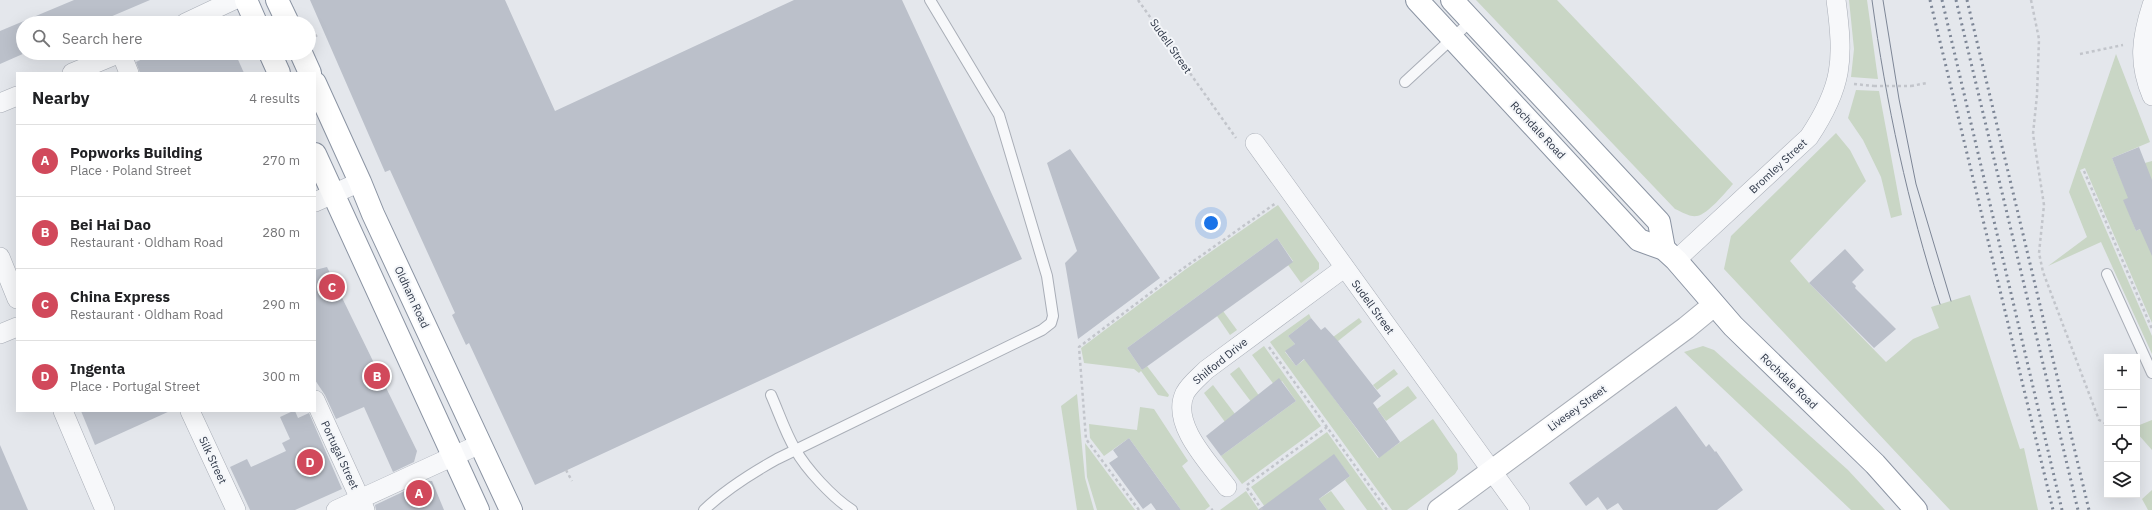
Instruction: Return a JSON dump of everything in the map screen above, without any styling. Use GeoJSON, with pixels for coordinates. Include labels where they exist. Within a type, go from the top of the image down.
{"type":"FeatureCollection","features":[{"type":"Feature","properties":{"kind":"main road"},"geometry":{"type":"LineString","coordinates":[[246,0],[253,16]]}},
{"type":"Feature","properties":{"kind":"main road"},"geometry":{"type":"LineString","coordinates":[[277,0],[285,16]]}},
{"type":"Feature","properties":{"kind":"main road","name":"Rochdale Road"},"geometry":{"type":"LineString","coordinates":[[1418,0],[1639,240],[1670,254]]}},
{"type":"Feature","properties":{"kind":"main road","name":"Rochdale Road"},"geometry":{"type":"LineString","coordinates":[[1452,0],[1659,222],[1670,254],[1714,305],[1782,374],[1875,464],[1916,510]]}},
{"type":"Feature","properties":{"kind":"main road"},"geometry":{"type":"LineString","coordinates":[[273,60],[279,72]]}},
{"type":"Feature","properties":{"kind":"main road"},"geometry":{"type":"LineString","coordinates":[[304,60],[310,72]]}},
{"type":"Feature","properties":{"kind":"main road","name":"Oldham Road"},"geometry":{"type":"LineString","coordinates":[[316,85],[373,214],[511,510]]}},
{"type":"Feature","properties":{"kind":"main road"},"geometry":{"type":"LineString","coordinates":[[316,159],[324,198],[454,457],[478,510]]}},
{"type":"Feature","properties":{"kind":"main road","name":"Livesey Street"},"geometry":{"type":"LineString","coordinates":[[1439,510],[1686,328],[1714,305]]}},
{"type":"Feature","properties":{"kind":"street"},"geometry":{"type":"LineString","coordinates":[[200,16],[234,0]]}},
{"type":"Feature","properties":{"kind":"street","name":"Bromley Street"},"geometry":{"type":"LineString","coordinates":[[1670,254],[1809,137],[1825,112],[1839,75],[1840,29],[1836,0]]}},
{"type":"Feature","properties":{"kind":"street"},"geometry":{"type":"LineString","coordinates":[[2152,5],[2142,39],[2144,75],[2152,96]]}},
{"type":"Feature","properties":{"kind":"street"},"geometry":{"type":"LineString","coordinates":[[74,72],[103,60]]}},
{"type":"Feature","properties":{"kind":"street"},"geometry":{"type":"LineString","coordinates":[[123,60],[129,72]]}},
{"type":"Feature","properties":{"kind":"street"},"geometry":{"type":"LineString","coordinates":[[0,103],[16,96]]}},
{"type":"Feature","properties":{"kind":"street","name":"Sudell Street"},"geometry":{"type":"LineString","coordinates":[[1255,143],[1520,510]]}},
{"type":"Feature","properties":{"kind":"street"},"geometry":{"type":"LineString","coordinates":[[324,198],[360,182]]}},
{"type":"Feature","properties":{"kind":"street"},"geometry":{"type":"LineString","coordinates":[[0,257],[16,297]]}},
{"type":"Feature","properties":{"kind":"street","name":"Shilford Drive"},"geometry":{"type":"LineString","coordinates":[[1238,488],[1193,441],[1185,426],[1181,413],[1185,395],[1191,384],[1206,370],[1344,268]]}},
{"type":"Feature","properties":{"kind":"street"},"geometry":{"type":"LineString","coordinates":[[0,334],[16,327]]}},
{"type":"Feature","properties":{"kind":"street","name":"Portugal Street"},"geometry":{"type":"LineString","coordinates":[[316,402],[363,505]]}},
{"type":"Feature","properties":{"kind":"street"},"geometry":{"type":"LineString","coordinates":[[64,412],[105,510]]}},
{"type":"Feature","properties":{"kind":"street","name":"Silk Street"},"geometry":{"type":"LineString","coordinates":[[190,412],[236,510]]}},
{"type":"Feature","properties":{"kind":"street"},"geometry":{"type":"LineString","coordinates":[[336,510],[363,505],[480,444]]}},
{"type":"Feature","properties":{"kind":"lane"},"geometry":{"type":"LineString","coordinates":[[704,510],[738,481],[1042,330],[1051,323],[1053,316],[1047,276],[999,115],[930,0]]}},
{"type":"Feature","properties":{"kind":"lane"},"geometry":{"type":"LineString","coordinates":[[1405,82],[1471,20]]}},
{"type":"Feature","properties":{"kind":"lane"},"geometry":{"type":"LineString","coordinates":[[2107,274],[2152,373]]}},
{"type":"Feature","properties":{"kind":"lane"},"geometry":{"type":"LineString","coordinates":[[771,395],[796,451],[841,504],[852,510]]}},
{"type":"Feature","properties":{"kind":"path","name":"Sudell Street"},"geometry":{"type":"LineString","coordinates":[[1138,0],[1236,139]]}},
{"type":"Feature","properties":{"kind":"path"},"geometry":{"type":"LineString","coordinates":[[2031,0],[2039,39],[2037,95],[2033,134],[2044,205],[2039,253],[2043,272],[2099,420],[2104,422]]}},
{"type":"Feature","properties":{"kind":"path"},"geometry":{"type":"LineString","coordinates":[[2080,54],[2142,39]]}},
{"type":"Feature","properties":{"kind":"path"},"geometry":{"type":"LineString","coordinates":[[1852,84],[1874,86],[1911,86],[1927,83]]}},
{"type":"Feature","properties":{"kind":"path"},"geometry":{"type":"LineString","coordinates":[[2084,171],[2152,329]]}},
{"type":"Feature","properties":{"kind":"path"},"geometry":{"type":"LineString","coordinates":[[1139,510],[1086,439],[1079,347],[1178,272],[1280,201]]}},
{"type":"Feature","properties":{"kind":"path"},"geometry":{"type":"LineString","coordinates":[[1265,341],[1387,510]]}},
{"type":"Feature","properties":{"kind":"path"},"geometry":{"type":"LineString","coordinates":[[1262,510],[1238,488],[1327,427]]}},
{"type":"Feature","properties":{"kind":"path"},"geometry":{"type":"LineString","coordinates":[[566,470],[572,481]]}},
{"type":"Feature","properties":{"kind":"green space"},"geometry":{"type":"Polygon","coordinates":[[[1476,0],[1557,0],[1733,184],[1716,203],[1697,216],[1691,216],[1675,209],[1476,0]]]}},
{"type":"Feature","properties":{"kind":"green space"},"geometry":{"type":"Polygon","coordinates":[[[1849,0],[1867,0],[1878,79],[1851,77],[1854,49],[1849,0]]]}},
{"type":"Feature","properties":{"kind":"green space"},"geometry":{"type":"Polygon","coordinates":[[[2116,54],[2150,142],[2112,158],[2125,189],[2145,163],[2152,161],[2152,197],[2124,200],[2136,231],[2152,224],[2152,323],[2085,168],[2080,170],[2152,336],[2152,354],[2101,242],[2048,266],[2087,237],[2069,192],[2116,54]]]}},
{"type":"Feature","properties":{"kind":"green space"},"geometry":{"type":"Polygon","coordinates":[[[1856,90],[1879,91],[1902,215],[1891,218],[1881,177],[1863,140],[1848,118],[1856,90]]]}},
{"type":"Feature","properties":{"kind":"green space"},"geometry":{"type":"Polygon","coordinates":[[[1836,133],[1850,150],[1866,181],[1790,261],[1809,283],[1886,362],[1913,339],[1939,328],[1931,307],[1970,295],[2020,449],[2024,448],[2038,510],[1950,510],[1724,269],[1731,236],[1836,133]]]}},
{"type":"Feature","properties":{"kind":"green space"},"geometry":{"type":"Polygon","coordinates":[[[1278,205],[1319,263],[1319,269],[1301,283],[1288,265],[1293,261],[1277,238],[1127,348],[1142,370],[1147,366],[1169,395],[1168,397],[1158,395],[1141,371],[1139,373],[1134,369],[1084,363],[1081,348],[1186,269],[1278,205]]]}},
{"type":"Feature","properties":{"kind":"green space"},"geometry":{"type":"Polygon","coordinates":[[[1223,311],[1237,330],[1230,335],[1217,316],[1223,311]]]}},
{"type":"Feature","properties":{"kind":"green space"},"geometry":{"type":"Polygon","coordinates":[[[1309,314],[1311,318],[1288,336],[1295,344],[1285,352],[1296,366],[1305,359],[1378,458],[1433,419],[1457,454],[1458,469],[1455,474],[1407,510],[1392,510],[1270,342],[1309,314]]]}},
{"type":"Feature","properties":{"kind":"green space"},"geometry":{"type":"Polygon","coordinates":[[[1359,318],[1362,322],[1333,345],[1329,340],[1359,318]]]}},
{"type":"Feature","properties":{"kind":"green space"},"geometry":{"type":"Polygon","coordinates":[[[1264,346],[1321,426],[1242,484],[1221,456],[1296,401],[1282,381],[1275,386],[1252,355],[1264,346]]]}},
{"type":"Feature","properties":{"kind":"green space"},"geometry":{"type":"Polygon","coordinates":[[[1703,346],[1714,350],[1848,470],[1885,510],[1851,510],[1684,352],[1703,346]]]}},
{"type":"Feature","properties":{"kind":"green space"},"geometry":{"type":"Polygon","coordinates":[[[1239,367],[1260,397],[1252,403],[1230,374],[1239,367]]]}},
{"type":"Feature","properties":{"kind":"green space"},"geometry":{"type":"Polygon","coordinates":[[[1394,369],[1398,374],[1377,390],[1373,385],[1394,369]]]}},
{"type":"Feature","properties":{"kind":"green space"},"geometry":{"type":"Polygon","coordinates":[[[1213,385],[1235,414],[1225,422],[1204,393],[1213,385]]]}},
{"type":"Feature","properties":{"kind":"green space"},"geometry":{"type":"Polygon","coordinates":[[[1408,386],[1417,398],[1386,421],[1377,409],[1408,386]]]}},
{"type":"Feature","properties":{"kind":"green space"},"geometry":{"type":"Polygon","coordinates":[[[1077,394],[1085,478],[1094,510],[1077,510],[1061,406],[1077,394]]]}},
{"type":"Feature","properties":{"kind":"green space"},"geometry":{"type":"Polygon","coordinates":[[[1140,407],[1154,409],[1188,461],[1182,466],[1210,506],[1205,510],[1181,510],[1129,438],[1104,456],[1090,438],[1089,424],[1137,430],[1140,407]]]}},
{"type":"Feature","properties":{"kind":"green space"},"geometry":{"type":"Polygon","coordinates":[[[2152,420],[2152,450],[2140,436],[2140,425],[2152,420]]]}},
{"type":"Feature","properties":{"kind":"green space"},"geometry":{"type":"Polygon","coordinates":[[[1327,432],[1383,510],[1367,510],[1345,480],[1350,476],[1334,455],[1284,492],[1267,510],[1251,487],[1327,432]]]}},
{"type":"Feature","properties":{"kind":"green space"},"geometry":{"type":"Polygon","coordinates":[[[1085,443],[1135,510],[1097,510],[1087,477],[1085,443]]]}},
{"type":"Feature","properties":{"kind":"green space"},"geometry":{"type":"Polygon","coordinates":[[[2152,490],[2152,510],[2148,510],[2142,499],[2152,490]]]}},
{"type":"Feature","properties":{"kind":"green space"},"geometry":{"type":"Polygon","coordinates":[[[1246,491],[1259,510],[1220,510],[1246,491]]]}},
{"type":"Feature","properties":{"kind":"green space"},"geometry":{"type":"Polygon","coordinates":[[[1331,491],[1345,510],[1327,510],[1319,499],[1331,491]]]}},
{"type":"Feature","properties":{"kind":"building"},"geometry":{"type":"Polygon","coordinates":[[[74,0],[150,0],[112,16],[36,16],[74,0]]]}},
{"type":"Feature","properties":{"kind":"building"},"geometry":{"type":"Polygon","coordinates":[[[310,0],[505,0],[555,111],[794,0],[902,0],[1022,259],[535,485],[469,343],[466,345],[452,315],[455,313],[390,170],[385,172],[310,0]]]}},
{"type":"Feature","properties":{"kind":"building"},"geometry":{"type":"Polygon","coordinates":[[[16,24],[16,57],[0,64],[0,31],[16,24]]]}},
{"type":"Feature","properties":{"kind":"building"},"geometry":{"type":"Polygon","coordinates":[[[140,60],[238,60],[244,72],[140,72],[136,62],[140,60]]]}},
{"type":"Feature","properties":{"kind":"building"},"geometry":{"type":"Polygon","coordinates":[[[2139,147],[2152,180],[2152,256],[2140,229],[2136,231],[2123,200],[2128,198],[2112,158],[2139,147]]]}},
{"type":"Feature","properties":{"kind":"building"},"geometry":{"type":"Polygon","coordinates":[[[1070,149],[1160,278],[1078,339],[1065,263],[1077,251],[1047,163],[1070,149]]]}},
{"type":"Feature","properties":{"kind":"building"},"geometry":{"type":"Polygon","coordinates":[[[1277,238],[1293,262],[1142,370],[1127,348],[1277,238]]]}},
{"type":"Feature","properties":{"kind":"building"},"geometry":{"type":"Polygon","coordinates":[[[1845,249],[1864,270],[1852,282],[1856,286],[1855,288],[1896,329],[1874,348],[1809,283],[1845,249]]]}},
{"type":"Feature","properties":{"kind":"building"},"geometry":{"type":"Polygon","coordinates":[[[327,267],[417,451],[414,462],[393,472],[364,407],[336,419],[325,395],[316,382],[316,270],[327,267]]]}},
{"type":"Feature","properties":{"kind":"building"},"geometry":{"type":"Polygon","coordinates":[[[1311,318],[1321,330],[1325,327],[1338,341],[1381,396],[1373,403],[1400,442],[1379,458],[1304,359],[1296,366],[1285,351],[1295,344],[1288,336],[1311,318]]]}},
{"type":"Feature","properties":{"kind":"building"},"geometry":{"type":"Polygon","coordinates":[[[1279,378],[1296,401],[1221,456],[1206,436],[1279,378]]]}},
{"type":"Feature","properties":{"kind":"building"},"geometry":{"type":"Polygon","coordinates":[[[1676,406],[1706,447],[1709,444],[1715,452],[1716,451],[1743,490],[1717,510],[1623,510],[1618,503],[1607,510],[1598,497],[1586,506],[1569,483],[1676,406]]]}},
{"type":"Feature","properties":{"kind":"building"},"geometry":{"type":"Polygon","coordinates":[[[81,412],[168,412],[95,445],[81,412]]]}},
{"type":"Feature","properties":{"kind":"building"},"geometry":{"type":"Polygon","coordinates":[[[291,412],[295,412],[298,418],[309,413],[342,489],[295,510],[250,510],[230,467],[247,459],[251,467],[286,451],[282,443],[290,439],[280,417],[291,412]]]}},
{"type":"Feature","properties":{"kind":"building"},"geometry":{"type":"Polygon","coordinates":[[[1129,438],[1181,510],[1156,510],[1151,503],[1143,509],[1109,463],[1118,457],[1113,450],[1129,438]]]}},
{"type":"Feature","properties":{"kind":"building"},"geometry":{"type":"Polygon","coordinates":[[[0,445],[28,510],[0,510],[0,445]]]}},
{"type":"Feature","properties":{"kind":"building"},"geometry":{"type":"Polygon","coordinates":[[[1334,454],[1350,476],[1319,499],[1327,510],[1258,510],[1334,454]]]}},
{"type":"Feature","properties":{"kind":"building"},"geometry":{"type":"Polygon","coordinates":[[[426,481],[432,481],[444,510],[376,510],[375,505],[426,481]]]}},
{"type":"Feature","properties":{"kind":"tram line"},"geometry":{"type":"LineString","coordinates":[[1872,0],[1884,77],[1899,154],[1928,267],[1940,304]]}},
{"type":"Feature","properties":{"kind":"tram line"},"geometry":{"type":"LineString","coordinates":[[1883,0],[1899,99],[1916,184],[1951,301]]}},
{"type":"Feature","properties":{"kind":"railway"},"geometry":{"type":"LineString","coordinates":[[1930,0],[2053,510]]}},
{"type":"Feature","properties":{"kind":"railway"},"geometry":{"type":"LineString","coordinates":[[1942,0],[2062,510]]}},
{"type":"Feature","properties":{"kind":"railway"},"geometry":{"type":"LineString","coordinates":[[1956,0],[2078,510]]}},
{"type":"Feature","properties":{"kind":"railway"},"geometry":{"type":"LineString","coordinates":[[1967,0],[2089,510]]}},
{"type":"Feature","properties":{"kind":"place","name":"China Express"},"geometry":{"type":"Point","coordinates":[332,287]}},
{"type":"Feature","properties":{"kind":"place","name":"Bei Hai Dao"},"geometry":{"type":"Point","coordinates":[377,376]}},
{"type":"Feature","properties":{"kind":"place","name":"Ingenta"},"geometry":{"type":"Point","coordinates":[310,462]}},
{"type":"Feature","properties":{"kind":"place","name":"Popworks Building"},"geometry":{"type":"Point","coordinates":[419,493]}}]}
